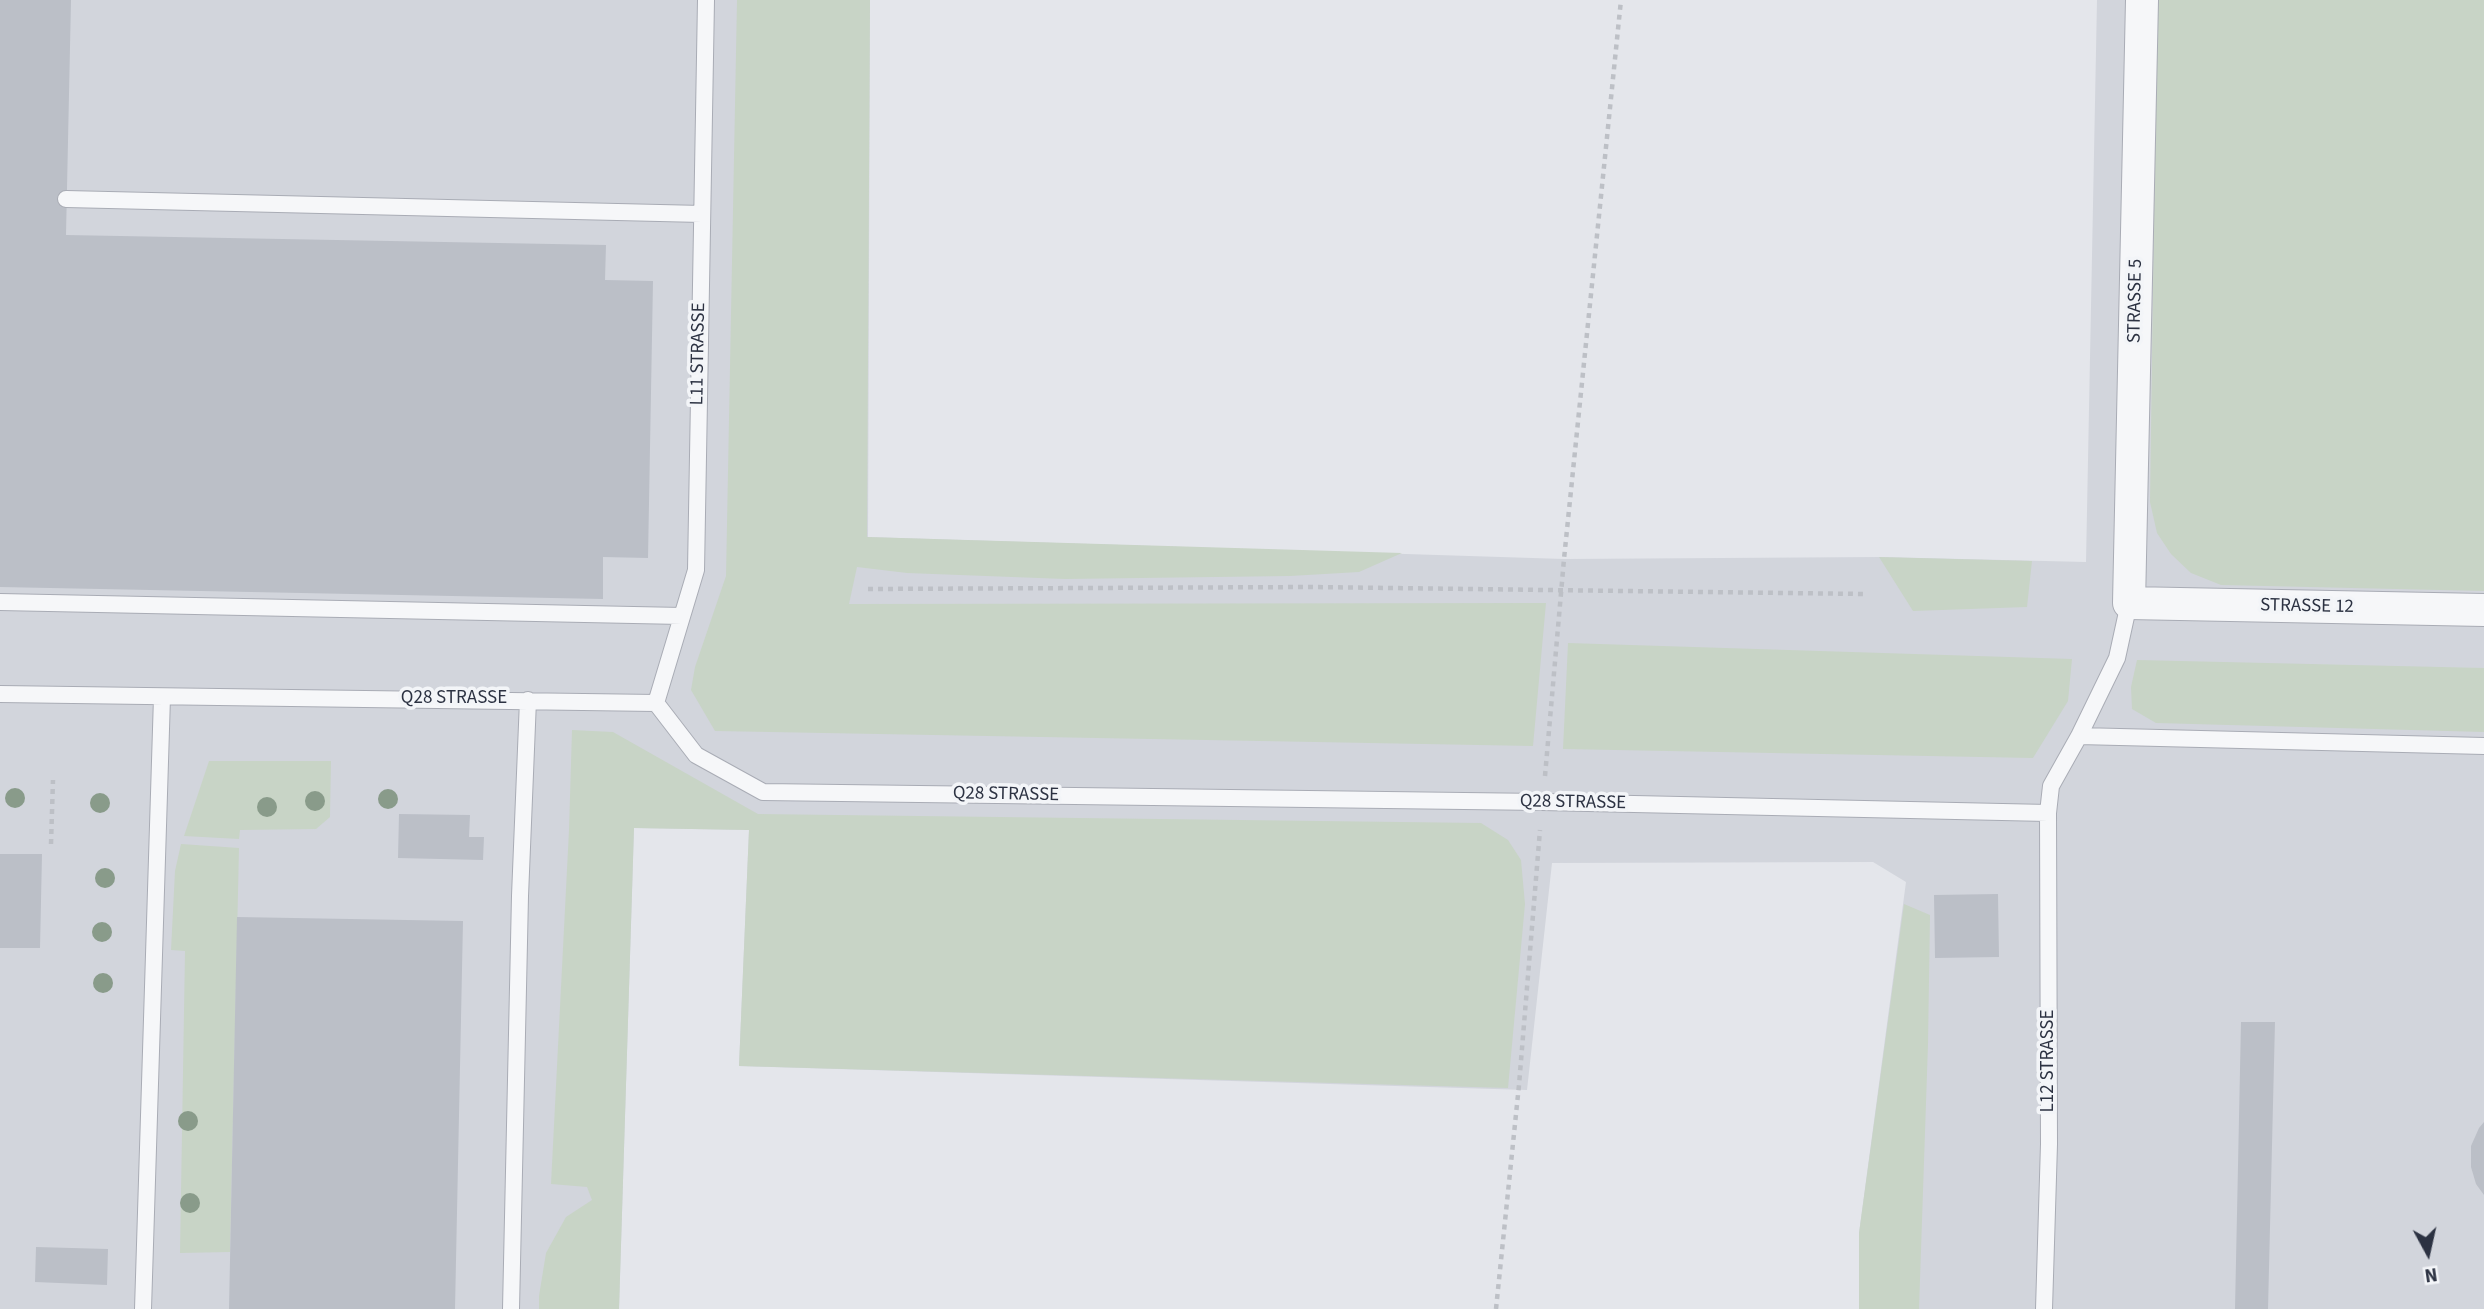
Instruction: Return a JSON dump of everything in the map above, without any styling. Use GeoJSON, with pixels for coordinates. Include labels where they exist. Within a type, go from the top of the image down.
{"type":"FeatureCollection","features":[{"type":"Feature","properties":{"kind":"street","name":"STRASSE 5"},"geometry":{"type":"LineString","coordinates":[[2129,603],[2142,0]]}},
{"type":"Feature","properties":{"kind":"street","name":"STRASSE 12"},"geometry":{"type":"LineString","coordinates":[[2129,603],[2484,610]]}},
{"type":"Feature","properties":{"kind":"lane","name":"L11 STRASSE"},"geometry":{"type":"LineString","coordinates":[[656,703],[696,570],[706,0]]}},
{"type":"Feature","properties":{"kind":"lane"},"geometry":{"type":"LineString","coordinates":[[66,200],[702,214]]}},
{"type":"Feature","properties":{"kind":"lane"},"geometry":{"type":"LineString","coordinates":[[0,602],[682,616]]}},
{"type":"Feature","properties":{"kind":"lane","name":"L12 STRASSE"},"geometry":{"type":"LineString","coordinates":[[2044,1309],[2049,1144],[2048,813],[2051,786],[2117,658],[2129,603]]}},
{"type":"Feature","properties":{"kind":"lane","name":"Q28 STRASSE"},"geometry":{"type":"LineString","coordinates":[[0,694],[656,703],[696,755],[763,792],[1542,802],[2048,813]]}},
{"type":"Feature","properties":{"kind":"lane"},"geometry":{"type":"LineString","coordinates":[[143,1309],[162,697]]}},
{"type":"Feature","properties":{"kind":"lane"},"geometry":{"type":"LineString","coordinates":[[511,1309],[520,896],[528,700]]}},
{"type":"Feature","properties":{"kind":"lane"},"geometry":{"type":"LineString","coordinates":[[2079,736],[2484,746]]}},
{"type":"Feature","properties":{"kind":"path"},"geometry":{"type":"LineString","coordinates":[[1496,1309],[1519,1086],[1542,802],[1621,0]]}},
{"type":"Feature","properties":{"kind":"path"},"geometry":{"type":"LineString","coordinates":[[868,589],[1563,589],[1863,594]]}},
{"type":"Feature","properties":{"kind":"path"},"geometry":{"type":"LineString","coordinates":[[51,844],[53,780]]}},
{"type":"Feature","properties":{"kind":"shaded area"},"geometry":{"type":"Polygon","coordinates":[[[0,0],[870,0],[868,537],[1564,559],[1879,557],[2086,562],[2097,0],[2484,0],[2484,1309],[1859,1309],[1859,1233],[1906,882],[1873,862],[1552,863],[1527,1090],[739,1066],[749,830],[634,828],[619,1309],[0,1309],[0,0]]]}},
{"type":"Feature","properties":{"kind":"green space"},"geometry":{"type":"Polygon","coordinates":[[[737,0],[870,0],[867,537],[1402,553],[1359,572],[1290,576],[1065,579],[907,573],[857,567],[849,604],[1546,603],[1533,746],[715,731],[691,690],[695,667],[726,576],[737,0]]]}},
{"type":"Feature","properties":{"kind":"green space"},"geometry":{"type":"Polygon","coordinates":[[[2157,0],[2484,0],[2484,591],[2221,585],[2191,573],[2171,554],[2157,533],[2150,502],[2157,0]]]}},
{"type":"Feature","properties":{"kind":"green space"},"geometry":{"type":"Polygon","coordinates":[[[1879,557],[2032,561],[2027,607],[1913,611],[1879,557]]]}},
{"type":"Feature","properties":{"kind":"green space"},"geometry":{"type":"Polygon","coordinates":[[[1568,643],[2072,659],[2068,701],[2033,758],[1563,749],[1568,643]]]}},
{"type":"Feature","properties":{"kind":"green space"},"geometry":{"type":"Polygon","coordinates":[[[2137,660],[2484,668],[2484,732],[2156,723],[2132,709],[2131,687],[2137,660]]]}},
{"type":"Feature","properties":{"kind":"green space"},"geometry":{"type":"Polygon","coordinates":[[[572,730],[613,732],[758,814],[1481,823],[1508,840],[1521,860],[1525,904],[1508,1088],[739,1066],[749,830],[634,828],[619,1309],[539,1309],[546,1253],[566,1217],[592,1200],[587,1187],[551,1184],[572,730]]]}},
{"type":"Feature","properties":{"kind":"green space"},"geometry":{"type":"Polygon","coordinates":[[[209,761],[331,761],[330,817],[316,829],[240,830],[239,839],[184,836],[209,761]]]}},
{"type":"Feature","properties":{"kind":"green space"},"geometry":{"type":"Polygon","coordinates":[[[181,844],[239,848],[230,1252],[180,1253],[185,951],[171,950],[175,871],[181,844]]]}},
{"type":"Feature","properties":{"kind":"green space"},"geometry":{"type":"Polygon","coordinates":[[[1904,904],[1930,915],[1919,1309],[1859,1309],[1859,1233],[1904,904]]]}},
{"type":"Feature","properties":{"kind":"building"},"geometry":{"type":"Polygon","coordinates":[[[0,0],[71,0],[66,235],[606,245],[605,280],[653,281],[648,558],[603,557],[603,599],[0,587],[0,0]]]}},
{"type":"Feature","properties":{"kind":"building"},"geometry":{"type":"Polygon","coordinates":[[[399,814],[470,815],[469,837],[484,837],[483,860],[398,858],[399,814]]]}},
{"type":"Feature","properties":{"kind":"building"},"geometry":{"type":"Polygon","coordinates":[[[0,854],[42,854],[40,948],[0,948],[0,854]]]}},
{"type":"Feature","properties":{"kind":"building"},"geometry":{"type":"Polygon","coordinates":[[[1998,894],[1999,957],[1935,958],[1934,895],[1998,894]]]}},
{"type":"Feature","properties":{"kind":"building"},"geometry":{"type":"Polygon","coordinates":[[[237,917],[463,921],[455,1309],[229,1309],[237,917]]]}},
{"type":"Feature","properties":{"kind":"building"},"geometry":{"type":"Polygon","coordinates":[[[2241,1022],[2275,1022],[2268,1309],[2235,1309],[2241,1022]]]}},
{"type":"Feature","properties":{"kind":"building"},"geometry":{"type":"Polygon","coordinates":[[[2484,1122],[2484,1195],[2476,1184],[2471,1167],[2471,1146],[2484,1122]]]}},
{"type":"Feature","properties":{"kind":"building"},"geometry":{"type":"Polygon","coordinates":[[[36,1247],[108,1249],[107,1285],[35,1282],[36,1247]]]}}]}
